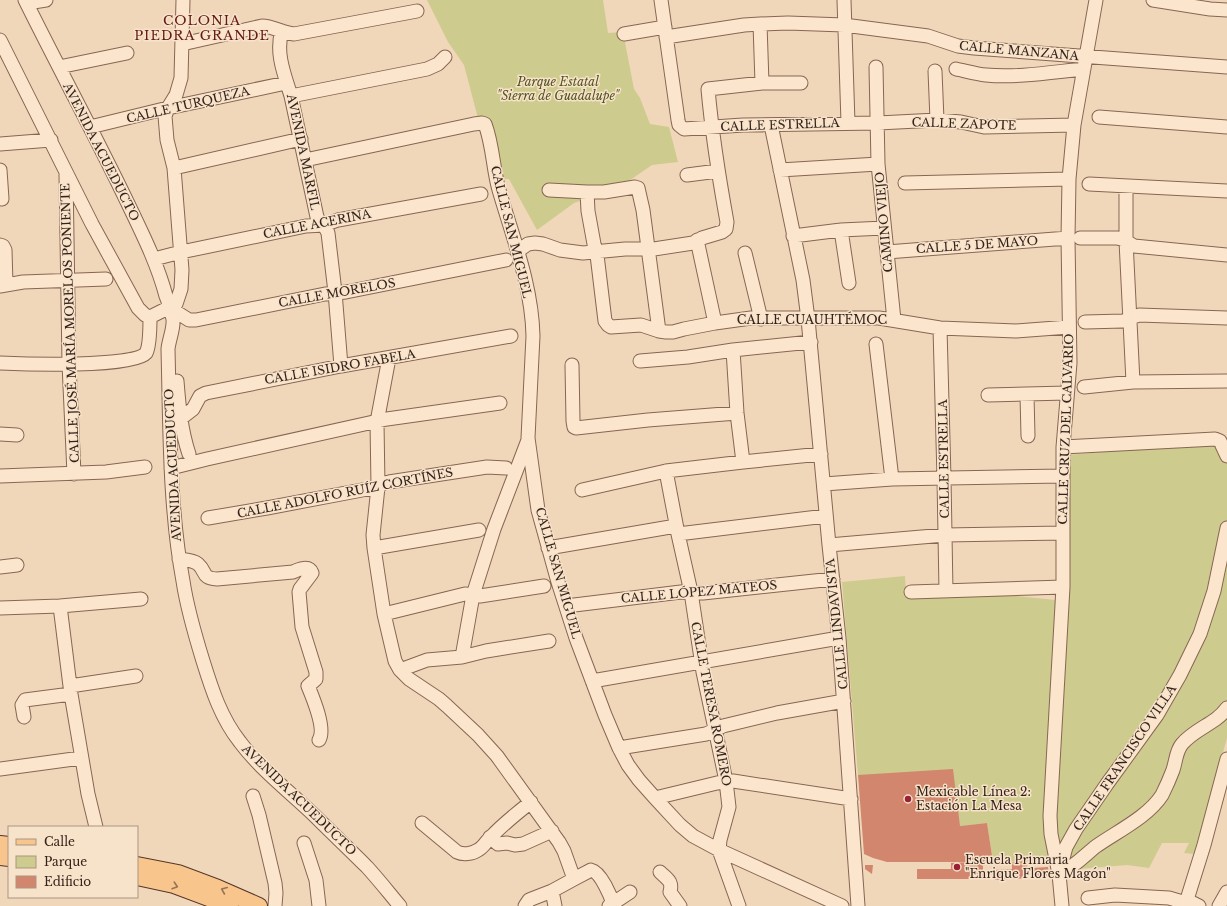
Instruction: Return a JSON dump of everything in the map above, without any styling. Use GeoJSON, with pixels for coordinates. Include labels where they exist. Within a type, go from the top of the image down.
{"type":"FeatureCollection","features":[{"type":"Feature","properties":{"kind":"main road"},"geometry":{"type":"LineString","coordinates":[[138,865],[178,873],[260,906]]}},
{"type":"Feature","properties":{"kind":"main road"},"geometry":{"type":"LineString","coordinates":[[138,877],[174,885],[230,906]]}},
{"type":"Feature","properties":{"kind":"street"},"geometry":{"type":"LineString","coordinates":[[26,2],[46,0]]}},
{"type":"Feature","properties":{"kind":"street"},"geometry":{"type":"LineString","coordinates":[[0,40],[92,224],[138,308],[144,315],[150,317],[176,304],[181,289],[181,252],[174,168],[166,133],[165,116],[178,89],[180,78],[183,0]]}},
{"type":"Feature","properties":{"kind":"street"},"geometry":{"type":"LineString","coordinates":[[661,0],[666,32]]}},
{"type":"Feature","properties":{"kind":"street"},"geometry":{"type":"LineString","coordinates":[[844,0],[848,123]]}},
{"type":"Feature","properties":{"kind":"street","name":"CALLE CRUZ DEL CALVARIO"},"geometry":{"type":"LineString","coordinates":[[1062,906],[1059,874],[1051,834],[1050,816],[1063,587],[1063,447],[1067,393],[1070,380],[1069,327],[1074,238],[1069,179],[1074,125],[1096,0]]}},
{"type":"Feature","properties":{"kind":"street"},"geometry":{"type":"LineString","coordinates":[[1153,0],[1210,10],[1227,10]]}},
{"type":"Feature","properties":{"kind":"street","name":"AVENIDA ACUEDUCTO"},"geometry":{"type":"LineString","coordinates":[[26,2],[120,187],[154,259],[170,308],[173,319],[173,328],[168,349],[171,468],[176,528],[188,608],[210,684],[220,709],[228,725],[240,743],[264,769],[367,868],[400,906]]}},
{"type":"Feature","properties":{"kind":"street"},"geometry":{"type":"LineString","coordinates":[[182,44],[262,26],[268,26],[294,34],[417,11]]}},
{"type":"Feature","properties":{"kind":"street"},"geometry":{"type":"LineString","coordinates":[[760,24],[762,83]]}},
{"type":"Feature","properties":{"kind":"street","name":"CALLE MANZANA"},"geometry":{"type":"LineString","coordinates":[[624,34],[760,24],[844,24],[928,36],[958,46],[1085,63]]}},
{"type":"Feature","properties":{"kind":"street","name":"AVENIDA MARFIL"},"geometry":{"type":"LineString","coordinates":[[282,31],[279,40],[286,83],[292,96],[317,217],[319,222],[324,225],[328,233],[335,292],[340,366]]}},
{"type":"Feature","properties":{"kind":"street","name":"CALLE ESTRELLA"},"geometry":{"type":"LineString","coordinates":[[666,32],[678,120],[679,125],[682,128],[878,123]]}},
{"type":"Feature","properties":{"kind":"street"},"geometry":{"type":"LineString","coordinates":[[59,67],[127,53]]}},
{"type":"Feature","properties":{"kind":"street"},"geometry":{"type":"LineString","coordinates":[[292,96],[427,69],[438,64],[445,57]]}},
{"type":"Feature","properties":{"kind":"street"},"geometry":{"type":"LineString","coordinates":[[956,69],[984,75],[1000,76],[1048,73],[1085,63],[1227,67]]}},
{"type":"Feature","properties":{"kind":"street","name":"CAMINO VIEJO"},"geometry":{"type":"LineString","coordinates":[[876,67],[878,164],[894,320]]}},
{"type":"Feature","properties":{"kind":"street"},"geometry":{"type":"LineString","coordinates":[[935,71],[937,120]]}},
{"type":"Feature","properties":{"kind":"street","name":"CALLE TURQUEZA"},"geometry":{"type":"LineString","coordinates":[[90,127],[168,108],[286,83]]}},
{"type":"Feature","properties":{"kind":"street"},"geometry":{"type":"LineString","coordinates":[[518,252],[528,244],[534,243],[543,244],[560,250],[583,253],[648,249],[686,245],[722,232],[726,229],[727,222],[711,127],[708,89],[762,83],[801,83]]}},
{"type":"Feature","properties":{"kind":"street"},"geometry":{"type":"LineString","coordinates":[[1099,117],[1227,127]]}},
{"type":"Feature","properties":{"kind":"street","name":"CALLE ZAPOTE"},"geometry":{"type":"LineString","coordinates":[[878,123],[937,120],[961,122],[984,127],[1074,125]]}},
{"type":"Feature","properties":{"kind":"street","name":"CALLE SAN MIGUEL"},"geometry":{"type":"LineString","coordinates":[[305,160],[482,123],[485,124],[499,189],[518,252],[533,324],[534,336],[528,438],[536,498],[548,548],[566,606],[604,715],[619,748],[628,765],[639,780],[680,825],[693,836],[719,850],[842,906]]}},
{"type":"Feature","properties":{"kind":"street","name":"CALLE LINDAVISTA"},"geometry":{"type":"LineString","coordinates":[[771,125],[803,280],[811,342],[826,516],[839,638],[858,906]]}},
{"type":"Feature","properties":{"kind":"street"},"geometry":{"type":"LineString","coordinates":[[174,168],[301,139]]}},
{"type":"Feature","properties":{"kind":"street"},"geometry":{"type":"LineString","coordinates":[[0,144],[51,140]]}},
{"type":"Feature","properties":{"kind":"street"},"geometry":{"type":"LineString","coordinates":[[780,170],[878,164]]}},
{"type":"Feature","properties":{"kind":"street"},"geometry":{"type":"LineString","coordinates":[[0,170],[2,199]]}},
{"type":"Feature","properties":{"kind":"street"},"geometry":{"type":"LineString","coordinates":[[687,176],[718,171]]}},
{"type":"Feature","properties":{"kind":"street","name":"CALLE JOSÉ MARÍA MORELOS PONIENTE"},"geometry":{"type":"LineString","coordinates":[[66,172],[69,364],[74,474]]}},
{"type":"Feature","properties":{"kind":"street"},"geometry":{"type":"LineString","coordinates":[[905,183],[1069,179]]}},
{"type":"Feature","properties":{"kind":"street"},"geometry":{"type":"LineString","coordinates":[[1089,184],[1227,191]]}},
{"type":"Feature","properties":{"kind":"street"},"geometry":{"type":"LineString","coordinates":[[1126,186],[1126,241],[1133,382]]}},
{"type":"Feature","properties":{"kind":"street"},"geometry":{"type":"LineString","coordinates":[[549,190],[604,192],[635,187],[638,188],[643,210],[659,331]]}},
{"type":"Feature","properties":{"kind":"street"},"geometry":{"type":"LineString","coordinates":[[587,192],[588,211],[596,251]]}},
{"type":"Feature","properties":{"kind":"street","name":"CALLE ACERINA"},"geometry":{"type":"LineString","coordinates":[[154,259],[306,226],[324,225],[338,220],[481,194]]}},
{"type":"Feature","properties":{"kind":"street"},"geometry":{"type":"LineString","coordinates":[[793,236],[841,230],[884,228]]}},
{"type":"Feature","properties":{"kind":"street"},"geometry":{"type":"LineString","coordinates":[[841,230],[849,282]]}},
{"type":"Feature","properties":{"kind":"street","name":"CALLE 5 DE MAYO"},"geometry":{"type":"LineString","coordinates":[[887,252],[1074,238],[1117,238],[1134,246],[1227,255]]}},
{"type":"Feature","properties":{"kind":"street"},"geometry":{"type":"LineString","coordinates":[[697,240],[715,322]]}},
{"type":"Feature","properties":{"kind":"street"},"geometry":{"type":"LineString","coordinates":[[0,244],[5,250],[3,285],[23,282],[106,279]]}},
{"type":"Feature","properties":{"kind":"street","name":"CALLE CUAUHTÉMOC"},"geometry":{"type":"LineString","coordinates":[[596,251],[605,317],[607,323],[611,327],[641,324],[659,331],[673,332],[715,322],[750,318],[879,318],[940,328],[1016,332],[1069,327]]}},
{"type":"Feature","properties":{"kind":"street"},"geometry":{"type":"LineString","coordinates":[[745,253],[761,318]]}},
{"type":"Feature","properties":{"kind":"street","name":"CALLE MORELOS"},"geometry":{"type":"LineString","coordinates":[[170,308],[189,320],[196,320],[506,260]]}},
{"type":"Feature","properties":{"kind":"street"},"geometry":{"type":"LineString","coordinates":[[1085,322],[1122,321],[1139,315],[1227,318]]}},
{"type":"Feature","properties":{"kind":"street"},"geometry":{"type":"LineString","coordinates":[[0,363],[69,364],[126,360],[142,356],[146,353],[148,348],[150,317]]}},
{"type":"Feature","properties":{"kind":"street"},"geometry":{"type":"LineString","coordinates":[[173,328],[180,419],[184,440],[189,454]]}},
{"type":"Feature","properties":{"kind":"street","name":"CALLE ESTRELLA"},"geometry":{"type":"LineString","coordinates":[[940,328],[946,591]]}},
{"type":"Feature","properties":{"kind":"street","name":"CALLE ISIDRO FABELA"},"geometry":{"type":"LineString","coordinates":[[180,419],[191,411],[202,394],[340,366],[511,336]]}},
{"type":"Feature","properties":{"kind":"street"},"geometry":{"type":"LineString","coordinates":[[640,361],[688,357],[733,350],[811,342]]}},
{"type":"Feature","properties":{"kind":"street"},"geometry":{"type":"LineString","coordinates":[[876,344],[892,479]]}},
{"type":"Feature","properties":{"kind":"street"},"geometry":{"type":"LineString","coordinates":[[733,350],[737,413],[743,462]]}},
{"type":"Feature","properties":{"kind":"street"},"geometry":{"type":"LineString","coordinates":[[389,358],[377,422],[378,487],[373,535],[384,614],[395,661],[400,670],[415,684],[443,702],[478,735],[497,756],[562,846],[574,879]]}},
{"type":"Feature","properties":{"kind":"street"},"geometry":{"type":"LineString","coordinates":[[572,365],[574,427],[578,428],[648,420],[737,413]]}},
{"type":"Feature","properties":{"kind":"street"},"geometry":{"type":"LineString","coordinates":[[1084,387],[1133,382],[1227,380]]}},
{"type":"Feature","properties":{"kind":"street"},"geometry":{"type":"LineString","coordinates":[[988,395],[1067,393]]}},
{"type":"Feature","properties":{"kind":"street"},"geometry":{"type":"LineString","coordinates":[[1027,395],[1028,436]]}},
{"type":"Feature","properties":{"kind":"street"},"geometry":{"type":"LineString","coordinates":[[171,468],[377,422],[500,403]]}},
{"type":"Feature","properties":{"kind":"street"},"geometry":{"type":"LineString","coordinates":[[0,434],[17,434]]}},
{"type":"Feature","properties":{"kind":"street"},"geometry":{"type":"LineString","coordinates":[[462,658],[473,595],[494,529],[528,438]]}},
{"type":"Feature","properties":{"kind":"street"},"geometry":{"type":"LineString","coordinates":[[1063,447],[1215,439],[1220,441],[1227,456]]}},
{"type":"Feature","properties":{"kind":"street"},"geometry":{"type":"LineString","coordinates":[[582,490],[666,471],[821,454]]}},
{"type":"Feature","properties":{"kind":"street"},"geometry":{"type":"LineString","coordinates":[[0,476],[74,474],[145,467]]}},
{"type":"Feature","properties":{"kind":"street","name":"CALLE ADOLFO RUÍZ CORTÍNES"},"geometry":{"type":"LineString","coordinates":[[208,518],[378,487],[384,483],[487,467],[506,468]]}},
{"type":"Feature","properties":{"kind":"street","name":"CALLE TERESA ROMERO"},"geometry":{"type":"LineString","coordinates":[[666,471],[691,592],[700,662],[726,781],[729,807],[720,840],[719,850]]}},
{"type":"Feature","properties":{"kind":"street"},"geometry":{"type":"LineString","coordinates":[[824,484],[892,479],[1063,476]]}},
{"type":"Feature","properties":{"kind":"street"},"geometry":{"type":"LineString","coordinates":[[548,548],[677,530],[826,516]]}},
{"type":"Feature","properties":{"kind":"street","name":"CALLE FRANCISCO VILLA"},"geometry":{"type":"LineString","coordinates":[[1059,874],[1066,847],[1076,829],[1156,715],[1180,674],[1200,634],[1214,591],[1227,528]]}},
{"type":"Feature","properties":{"kind":"street"},"geometry":{"type":"LineString","coordinates":[[374,548],[480,530]]}},
{"type":"Feature","properties":{"kind":"street"},"geometry":{"type":"LineString","coordinates":[[829,545],[945,535],[1063,534]]}},
{"type":"Feature","properties":{"kind":"street"},"geometry":{"type":"LineString","coordinates":[[180,559],[191,560],[199,565],[205,576],[210,579],[217,580],[293,572],[299,569],[310,569],[312,571],[299,592],[302,627],[316,672],[316,679],[308,686],[319,716],[321,735],[319,740]]}},
{"type":"Feature","properties":{"kind":"street"},"geometry":{"type":"LineString","coordinates":[[0,566],[17,565]]}},
{"type":"Feature","properties":{"kind":"street","name":"CALLE LÓPEZ MATEOS"},"geometry":{"type":"LineString","coordinates":[[566,606],[681,592],[702,594],[833,579]]}},
{"type":"Feature","properties":{"kind":"street"},"geometry":{"type":"LineString","coordinates":[[384,614],[465,594],[480,596],[544,586]]}},
{"type":"Feature","properties":{"kind":"street"},"geometry":{"type":"LineString","coordinates":[[911,592],[1063,587]]}},
{"type":"Feature","properties":{"kind":"street"},"geometry":{"type":"LineString","coordinates":[[0,608],[60,606],[141,599]]}},
{"type":"Feature","properties":{"kind":"street"},"geometry":{"type":"LineString","coordinates":[[60,606],[70,690],[81,758],[96,826]]}},
{"type":"Feature","properties":{"kind":"street"},"geometry":{"type":"LineString","coordinates":[[592,681],[839,638]]}},
{"type":"Feature","properties":{"kind":"street"},"geometry":{"type":"LineString","coordinates":[[400,670],[427,660],[462,658],[486,651],[549,641]]}},
{"type":"Feature","properties":{"kind":"street"},"geometry":{"type":"LineString","coordinates":[[24,717],[22,702],[24,700],[136,676]]}},
{"type":"Feature","properties":{"kind":"street"},"geometry":{"type":"LineString","coordinates":[[619,748],[706,734],[723,726],[777,713],[844,701]]}},
{"type":"Feature","properties":{"kind":"street"},"geometry":{"type":"LineString","coordinates":[[1059,874],[1068,870],[1097,846],[1114,836],[1152,808],[1166,787],[1181,745],[1190,736],[1217,719],[1227,708]]}},
{"type":"Feature","properties":{"kind":"street"},"geometry":{"type":"LineString","coordinates":[[0,769],[81,758]]}},
{"type":"Feature","properties":{"kind":"street"},"geometry":{"type":"LineString","coordinates":[[1088,898],[1115,895],[1169,898],[1189,904],[1227,759]]}},
{"type":"Feature","properties":{"kind":"street"},"geometry":{"type":"LineString","coordinates":[[655,798],[726,781],[851,800]]}},
{"type":"Feature","properties":{"kind":"street"},"geometry":{"type":"LineString","coordinates":[[253,796],[260,815],[275,883],[275,906]]}},
{"type":"Feature","properties":{"kind":"street"},"geometry":{"type":"LineString","coordinates":[[422,823],[460,853],[468,854],[478,851],[490,837],[531,802]]}},
{"type":"Feature","properties":{"kind":"street"},"geometry":{"type":"LineString","coordinates":[[490,837],[498,844],[507,843],[514,845],[522,844],[552,831]]}},
{"type":"Feature","properties":{"kind":"street"},"geometry":{"type":"LineString","coordinates":[[304,843],[316,880],[320,906]]}},
{"type":"Feature","properties":{"kind":"street"},"geometry":{"type":"LineString","coordinates":[[719,850],[739,906]]}},
{"type":"Feature","properties":{"kind":"street"},"geometry":{"type":"LineString","coordinates":[[525,906],[530,900],[552,891],[588,871],[594,870],[604,884],[612,905],[630,892]]}},
{"type":"Feature","properties":{"kind":"street"},"geometry":{"type":"LineString","coordinates":[[660,872],[671,883],[672,886],[670,892],[680,906]]}},
{"type":"Feature","properties":{"kind":"street"},"geometry":{"type":"LineString","coordinates":[[552,891],[555,906]]}},
{"type":"Feature","properties":{"kind":"street"},"geometry":{"type":"LineString","coordinates":[[1219,906],[1227,892]]}},
{"type":"Feature","properties":{"kind":"green space","name":"Parque Estatal \"Sierra de Guadalupe\""},"geometry":{"type":"Polygon","coordinates":[[[427,0],[603,0],[608,33],[623,32],[634,89],[640,98],[650,124],[669,127],[678,162],[652,165],[620,187],[574,203],[537,230],[509,179],[503,179],[479,122],[464,65],[448,42],[427,0]]]}},
{"type":"Feature","properties":{"kind":"green space"},"geometry":{"type":"Polygon","coordinates":[[[1227,442],[1227,738],[1195,854],[1184,853],[1189,843],[1162,843],[1149,868],[1127,865],[1066,870],[1049,860],[993,862],[987,823],[960,826],[858,775],[842,582],[905,576],[906,593],[997,594],[1065,601],[1066,455],[1227,442]]]}},
{"type":"Feature","properties":{"kind":"building","name":"Mexicable Línea 2: Estación La Mesa"},"geometry":{"type":"Polygon","coordinates":[[[953,769],[960,826],[987,823],[993,862],[983,863],[983,879],[917,879],[917,869],[951,869],[951,863],[971,862],[887,862],[864,854],[858,775],[953,769]]]}},
{"type":"Feature","properties":{"kind":"building"},"geometry":{"type":"Polygon","coordinates":[[[1027,861],[1028,878],[995,880],[994,870],[1012,869],[1012,862],[1027,861]]]}},
{"type":"Feature","properties":{"kind":"building"},"geometry":{"type":"Polygon","coordinates":[[[865,865],[873,865],[872,874],[865,869],[865,865]]]}},
{"type":"Feature","properties":{"kind":"building"},"geometry":{"type":"Polygon","coordinates":[[[1048,867],[1049,876],[1033,878],[1033,868],[1048,867]]]}},
{"type":"Feature","properties":{"kind":"place","name":"Mexicable Línea 2: Estación La Mesa"},"geometry":{"type":"Point","coordinates":[908,799]}},
{"type":"Feature","properties":{"kind":"place","name":"Escuela Primaria \"Enrique Flores Magón\""},"geometry":{"type":"Point","coordinates":[957,867]}},
{"type":"Feature","properties":{"kind":"district","name":"COLONIA PIEDRA GRANDE"},"geometry":{"type":"Point","coordinates":[202,28]}}]}
